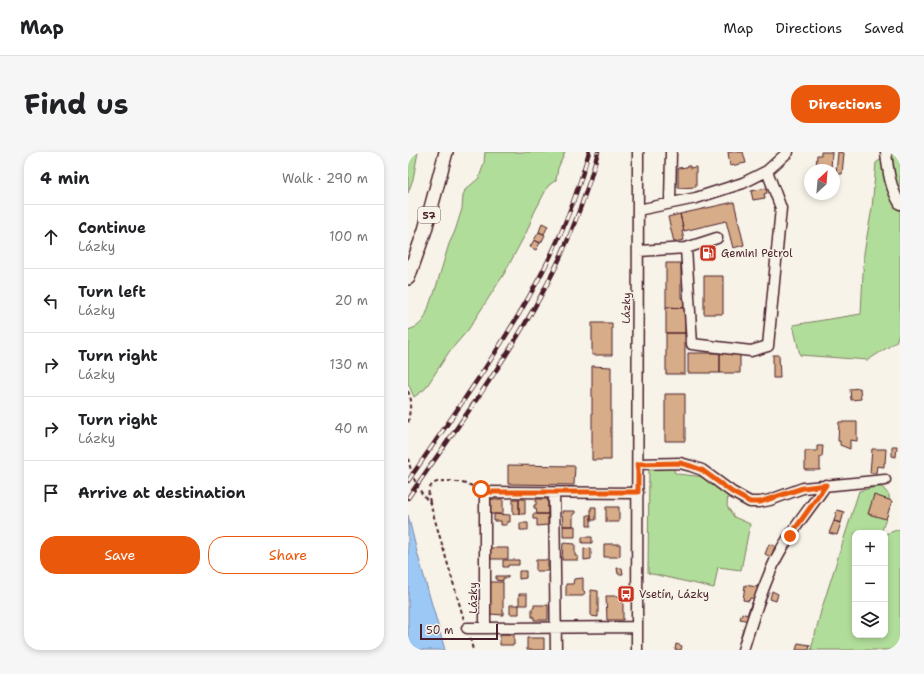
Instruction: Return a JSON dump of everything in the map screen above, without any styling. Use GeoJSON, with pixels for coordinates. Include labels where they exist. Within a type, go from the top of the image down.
{"type":"FeatureCollection","features":[{"type":"Feature","properties":{"kind":"main road","name":"57"},"geometry":{"type":"LineString","coordinates":[[408,278],[425,230],[446,152]]}},
{"type":"Feature","properties":{"kind":"street","name":"Lázky"},"geometry":{"type":"LineString","coordinates":[[638,152],[638,650]]}},
{"type":"Feature","properties":{"kind":"street"},"geometry":{"type":"LineString","coordinates":[[670,203],[672,152]]}},
{"type":"Feature","properties":{"kind":"street"},"geometry":{"type":"LineString","coordinates":[[638,210],[696,198],[743,183],[767,171],[788,152]]}},
{"type":"Feature","properties":{"kind":"street"},"geometry":{"type":"LineString","coordinates":[[886,152],[888,174],[893,192],[900,204]]}},
{"type":"Feature","properties":{"kind":"street"},"geometry":{"type":"LineString","coordinates":[[686,248],[692,344],[751,351],[768,346],[781,208],[767,171]]}},
{"type":"Feature","properties":{"kind":"street"},"geometry":{"type":"LineString","coordinates":[[639,251],[686,248],[717,238]]}},
{"type":"Feature","properties":{"kind":"street"},"geometry":{"type":"LineString","coordinates":[[638,464],[680,463],[691,466],[702,470],[732,492],[750,502],[760,502],[803,488],[885,480]]}},
{"type":"Feature","properties":{"kind":"street"},"geometry":{"type":"LineString","coordinates":[[743,650],[775,561],[790,536],[826,485]]}},
{"type":"Feature","properties":{"kind":"street","name":"Lázky"},"geometry":{"type":"LineString","coordinates":[[485,492],[485,628]]}},
{"type":"Feature","properties":{"kind":"street"},"geometry":{"type":"LineString","coordinates":[[485,492],[638,492]]}},
{"type":"Feature","properties":{"kind":"street"},"geometry":{"type":"LineString","coordinates":[[554,493],[556,650]]}},
{"type":"Feature","properties":{"kind":"street","name":"Lázky"},"geometry":{"type":"LineString","coordinates":[[467,628],[637,627]]}},
{"type":"Feature","properties":{"kind":"path"},"geometry":{"type":"LineString","coordinates":[[408,391],[411,400],[408,425]]}},
{"type":"Feature","properties":{"kind":"path"},"geometry":{"type":"LineString","coordinates":[[408,458],[414,482],[420,492],[430,503]]}},
{"type":"Feature","properties":{"kind":"path"},"geometry":{"type":"LineString","coordinates":[[473,650],[428,495],[431,485],[436,482],[459,482],[472,485],[485,492]]}},
{"type":"Feature","properties":{"kind":"green space"},"geometry":{"type":"Polygon","coordinates":[[[408,152],[418,152],[413,179],[408,193],[408,152]]]}},
{"type":"Feature","properties":{"kind":"green space"},"geometry":{"type":"Polygon","coordinates":[[[485,152],[565,152],[558,168],[556,180],[548,186],[534,213],[527,231],[504,274],[468,330],[449,352],[425,389],[414,397],[408,383],[408,330],[414,328],[422,322],[427,313],[462,209],[465,190],[479,178],[484,163],[485,152]]]}},
{"type":"Feature","properties":{"kind":"green space"},"geometry":{"type":"Polygon","coordinates":[[[890,152],[900,152],[900,330],[896,342],[868,360],[800,355],[793,325],[861,314],[864,253],[872,208],[876,163],[890,152]]]}},
{"type":"Feature","properties":{"kind":"green space"},"geometry":{"type":"Polygon","coordinates":[[[675,467],[674,472],[678,474],[705,477],[728,494],[727,506],[734,517],[750,524],[741,570],[718,567],[714,588],[648,573],[649,468],[675,467]]]}},
{"type":"Feature","properties":{"kind":"green space"},"geometry":{"type":"Polygon","coordinates":[[[882,487],[889,495],[890,506],[882,530],[852,530],[852,638],[888,638],[888,533],[900,529],[900,650],[811,650],[821,611],[859,491],[882,487]]]}},
{"type":"Feature","properties":{"kind":"water"},"geometry":{"type":"Polygon","coordinates":[[[408,515],[417,552],[445,650],[408,650],[408,515]]]}},
{"type":"Feature","properties":{"kind":"building"},"geometry":{"type":"Polygon","coordinates":[[[728,152],[743,152],[746,163],[730,166],[728,152]]]}},
{"type":"Feature","properties":{"kind":"building"},"geometry":{"type":"Polygon","coordinates":[[[821,152],[832,152],[831,164],[816,164],[817,155],[821,155],[821,152]]]}},
{"type":"Feature","properties":{"kind":"building"},"geometry":{"type":"Polygon","coordinates":[[[838,152],[844,153],[842,174],[840,174],[840,164],[837,164],[838,152]]]}},
{"type":"Feature","properties":{"kind":"building"},"geometry":{"type":"Polygon","coordinates":[[[690,166],[690,168],[696,167],[696,187],[678,188],[678,168],[690,166]]]}},
{"type":"Feature","properties":{"kind":"building"},"geometry":{"type":"Polygon","coordinates":[[[766,188],[767,193],[764,194],[765,198],[753,200],[751,191],[766,188]]]}},
{"type":"Feature","properties":{"kind":"building"},"geometry":{"type":"Polygon","coordinates":[[[734,202],[744,245],[733,248],[726,221],[684,231],[680,214],[734,202]]]}},
{"type":"Feature","properties":{"kind":"building"},"geometry":{"type":"Polygon","coordinates":[[[680,214],[684,231],[682,231],[684,240],[674,242],[668,217],[680,214]]]}},
{"type":"Feature","properties":{"kind":"building"},"geometry":{"type":"Polygon","coordinates":[[[542,223],[548,226],[544,234],[539,232],[542,223]]]}},
{"type":"Feature","properties":{"kind":"building"},"geometry":{"type":"Polygon","coordinates":[[[539,232],[545,235],[541,243],[534,240],[539,232]]]}},
{"type":"Feature","properties":{"kind":"building"},"geometry":{"type":"Polygon","coordinates":[[[534,240],[540,243],[536,250],[530,247],[534,240]]]}},
{"type":"Feature","properties":{"kind":"building"},"geometry":{"type":"Polygon","coordinates":[[[666,263],[681,263],[681,298],[685,298],[685,308],[666,307],[666,263]]]}},
{"type":"Feature","properties":{"kind":"building"},"geometry":{"type":"Polygon","coordinates":[[[704,276],[723,276],[723,314],[704,314],[704,276]]]}},
{"type":"Feature","properties":{"kind":"building"},"geometry":{"type":"Polygon","coordinates":[[[666,307],[685,308],[685,333],[666,333],[666,307]]]}},
{"type":"Feature","properties":{"kind":"building"},"geometry":{"type":"Polygon","coordinates":[[[592,323],[612,323],[612,355],[592,355],[592,323]]]}},
{"type":"Feature","properties":{"kind":"building"},"geometry":{"type":"Polygon","coordinates":[[[666,333],[685,333],[685,374],[666,374],[666,333]]]}},
{"type":"Feature","properties":{"kind":"building"},"geometry":{"type":"Polygon","coordinates":[[[688,353],[720,353],[720,373],[688,373],[688,353]]]}},
{"type":"Feature","properties":{"kind":"building"},"geometry":{"type":"Polygon","coordinates":[[[720,353],[740,353],[740,373],[720,373],[720,353]]]}},
{"type":"Feature","properties":{"kind":"building"},"geometry":{"type":"Polygon","coordinates":[[[773,355],[779,355],[780,378],[773,378],[773,355]]]}},
{"type":"Feature","properties":{"kind":"building"},"geometry":{"type":"Polygon","coordinates":[[[592,366],[611,367],[611,460],[592,460],[592,366]]]}},
{"type":"Feature","properties":{"kind":"building"},"geometry":{"type":"Polygon","coordinates":[[[860,388],[861,399],[851,400],[850,389],[860,388]]]}},
{"type":"Feature","properties":{"kind":"building"},"geometry":{"type":"Polygon","coordinates":[[[665,394],[685,394],[685,441],[665,441],[665,394]]]}},
{"type":"Feature","properties":{"kind":"building"},"geometry":{"type":"Polygon","coordinates":[[[839,422],[857,422],[857,441],[850,440],[850,449],[840,445],[840,441],[838,441],[839,422]]]}},
{"type":"Feature","properties":{"kind":"building"},"geometry":{"type":"Polygon","coordinates":[[[817,446],[823,446],[822,457],[820,457],[820,470],[805,470],[805,451],[817,451],[817,446]]]}},
{"type":"Feature","properties":{"kind":"building"},"geometry":{"type":"Polygon","coordinates":[[[892,446],[897,446],[896,457],[892,456],[892,446]]]}},
{"type":"Feature","properties":{"kind":"building"},"geometry":{"type":"Polygon","coordinates":[[[872,449],[886,449],[884,467],[877,466],[876,473],[870,473],[872,449]]]}},
{"type":"Feature","properties":{"kind":"building"},"geometry":{"type":"Polygon","coordinates":[[[508,465],[575,466],[574,485],[508,484],[508,465]]]}},
{"type":"Feature","properties":{"kind":"building"},"geometry":{"type":"Polygon","coordinates":[[[874,495],[892,501],[886,519],[868,514],[874,495]]]}},
{"type":"Feature","properties":{"kind":"building"},"geometry":{"type":"Polygon","coordinates":[[[489,499],[503,499],[503,514],[489,514],[489,499]]]}},
{"type":"Feature","properties":{"kind":"building"},"geometry":{"type":"Polygon","coordinates":[[[513,499],[519,499],[519,514],[513,514],[513,499]]]}},
{"type":"Feature","properties":{"kind":"building"},"geometry":{"type":"Polygon","coordinates":[[[519,499],[525,499],[525,514],[519,514],[519,499]]]}},
{"type":"Feature","properties":{"kind":"building"},"geometry":{"type":"Polygon","coordinates":[[[536,499],[548,499],[548,514],[537,514],[536,508],[534,508],[534,505],[536,505],[536,499]]]}},
{"type":"Feature","properties":{"kind":"building"},"geometry":{"type":"Polygon","coordinates":[[[591,507],[596,507],[596,520],[591,520],[591,507]]]}},
{"type":"Feature","properties":{"kind":"building"},"geometry":{"type":"Polygon","coordinates":[[[606,507],[619,507],[619,522],[606,522],[606,507]]]}},
{"type":"Feature","properties":{"kind":"building"},"geometry":{"type":"Polygon","coordinates":[[[837,510],[844,512],[841,523],[834,521],[837,510]]]}},
{"type":"Feature","properties":{"kind":"building"},"geometry":{"type":"Polygon","coordinates":[[[562,511],[575,511],[575,514],[573,514],[573,526],[563,526],[562,511]]]}},
{"type":"Feature","properties":{"kind":"building"},"geometry":{"type":"Polygon","coordinates":[[[494,514],[510,515],[510,522],[507,522],[507,525],[501,525],[501,521],[494,521],[494,514]]]}},
{"type":"Feature","properties":{"kind":"building"},"geometry":{"type":"Polygon","coordinates":[[[533,514],[548,514],[548,525],[537,526],[537,519],[533,519],[533,514]]]}},
{"type":"Feature","properties":{"kind":"building"},"geometry":{"type":"Polygon","coordinates":[[[587,515],[591,515],[591,526],[587,526],[587,515]]]}},
{"type":"Feature","properties":{"kind":"building"},"geometry":{"type":"Polygon","coordinates":[[[834,521],[841,523],[837,535],[829,533],[834,521]]]}},
{"type":"Feature","properties":{"kind":"building"},"geometry":{"type":"Polygon","coordinates":[[[520,523],[528,523],[528,530],[520,530],[520,523]]]}},
{"type":"Feature","properties":{"kind":"building"},"geometry":{"type":"Polygon","coordinates":[[[563,526],[575,526],[575,537],[563,537],[563,526]]]}},
{"type":"Feature","properties":{"kind":"building"},"geometry":{"type":"Polygon","coordinates":[[[582,537],[592,537],[592,543],[582,543],[582,537]]]}},
{"type":"Feature","properties":{"kind":"building"},"geometry":{"type":"Polygon","coordinates":[[[563,543],[575,544],[575,556],[578,556],[578,560],[562,560],[563,543]]]}},
{"type":"Feature","properties":{"kind":"building"},"geometry":{"type":"Polygon","coordinates":[[[604,544],[620,544],[620,555],[618,557],[604,557],[604,544]]]}},
{"type":"Feature","properties":{"kind":"building"},"geometry":{"type":"Polygon","coordinates":[[[769,544],[775,546],[771,557],[765,554],[769,544]]]}},
{"type":"Feature","properties":{"kind":"building"},"geometry":{"type":"Polygon","coordinates":[[[489,548],[508,548],[508,559],[489,559],[489,548]]]}},
{"type":"Feature","properties":{"kind":"building"},"geometry":{"type":"Polygon","coordinates":[[[591,548],[591,559],[584,560],[584,549],[591,548]]]}},
{"type":"Feature","properties":{"kind":"building"},"geometry":{"type":"Polygon","coordinates":[[[503,560],[519,560],[519,565],[508,565],[508,567],[503,567],[503,560]]]}},
{"type":"Feature","properties":{"kind":"building"},"geometry":{"type":"Polygon","coordinates":[[[536,560],[548,560],[548,571],[536,571],[536,560]]]}},
{"type":"Feature","properties":{"kind":"building"},"geometry":{"type":"Polygon","coordinates":[[[617,568],[622,568],[623,574],[618,574],[617,568]]]}},
{"type":"Feature","properties":{"kind":"building"},"geometry":{"type":"Polygon","coordinates":[[[519,571],[526,571],[526,578],[519,579],[519,571]]]}},
{"type":"Feature","properties":{"kind":"building"},"geometry":{"type":"Polygon","coordinates":[[[496,576],[508,576],[508,578],[503,578],[503,581],[496,580],[496,576]]]}},
{"type":"Feature","properties":{"kind":"building"},"geometry":{"type":"Polygon","coordinates":[[[583,578],[583,590],[585,592],[583,596],[566,596],[566,584],[573,584],[574,579],[583,578]]]}},
{"type":"Feature","properties":{"kind":"building"},"geometry":{"type":"Polygon","coordinates":[[[489,582],[503,582],[503,615],[490,614],[489,582]]]}},
{"type":"Feature","properties":{"kind":"building"},"geometry":{"type":"Polygon","coordinates":[[[745,585],[760,586],[757,599],[750,598],[749,601],[743,600],[745,585]]]}},
{"type":"Feature","properties":{"kind":"building"},"geometry":{"type":"Polygon","coordinates":[[[591,590],[598,591],[598,617],[591,616],[591,590]]]}},
{"type":"Feature","properties":{"kind":"building"},"geometry":{"type":"Polygon","coordinates":[[[772,591],[778,594],[776,601],[770,599],[772,591]]]}},
{"type":"Feature","properties":{"kind":"building"},"geometry":{"type":"Polygon","coordinates":[[[519,594],[527,594],[527,605],[519,605],[519,594]]]}},
{"type":"Feature","properties":{"kind":"building"},"geometry":{"type":"Polygon","coordinates":[[[606,596],[623,596],[623,620],[607,620],[606,596]]]}},
{"type":"Feature","properties":{"kind":"building"},"geometry":{"type":"Polygon","coordinates":[[[751,604],[755,605],[749,621],[740,619],[742,613],[747,615],[751,604]]]}},
{"type":"Feature","properties":{"kind":"building"},"geometry":{"type":"Polygon","coordinates":[[[510,605],[519,605],[519,614],[510,614],[510,605]]]}},
{"type":"Feature","properties":{"kind":"building"},"geometry":{"type":"Polygon","coordinates":[[[534,605],[548,605],[548,620],[534,620],[534,617],[532,617],[532,608],[534,608],[534,605]]]}},
{"type":"Feature","properties":{"kind":"building"},"geometry":{"type":"Polygon","coordinates":[[[500,634],[514,634],[514,645],[500,645],[500,634]]]}},
{"type":"Feature","properties":{"kind":"building"},"geometry":{"type":"Polygon","coordinates":[[[527,638],[544,638],[544,650],[527,650],[527,638]]]}},
{"type":"Feature","properties":{"kind":"building"},"geometry":{"type":"Polygon","coordinates":[[[798,643],[810,645],[809,650],[796,650],[798,643]]]}},
{"type":"Feature","properties":{"kind":"building"},"geometry":{"type":"Polygon","coordinates":[[[676,644],[682,646],[681,650],[675,650],[676,644]]]}},
{"type":"Feature","properties":{"kind":"railway"},"geometry":{"type":"LineString","coordinates":[[408,481],[465,399],[535,286],[567,219],[589,152]]}},
{"type":"Feature","properties":{"kind":"railway"},"geometry":{"type":"LineString","coordinates":[[408,498],[469,411],[526,322],[559,260],[576,220],[598,152]]}},
{"type":"Feature","properties":{"kind":"place","name":"Gemini Petrol"},"geometry":{"type":"Point","coordinates":[708,253]}},
{"type":"Feature","properties":{"kind":"place","name":"Vsetín, Lázky"},"geometry":{"type":"Point","coordinates":[626,594]}},
{"type":"Feature","properties":{"kind":"route"},"geometry":{"type":"LineString","coordinates":[[481,489],[485,492],[638,492],[638,464],[680,463],[702,470],[732,492],[750,502],[770,500],[803,488],[826,485],[790,536]]}}]}
